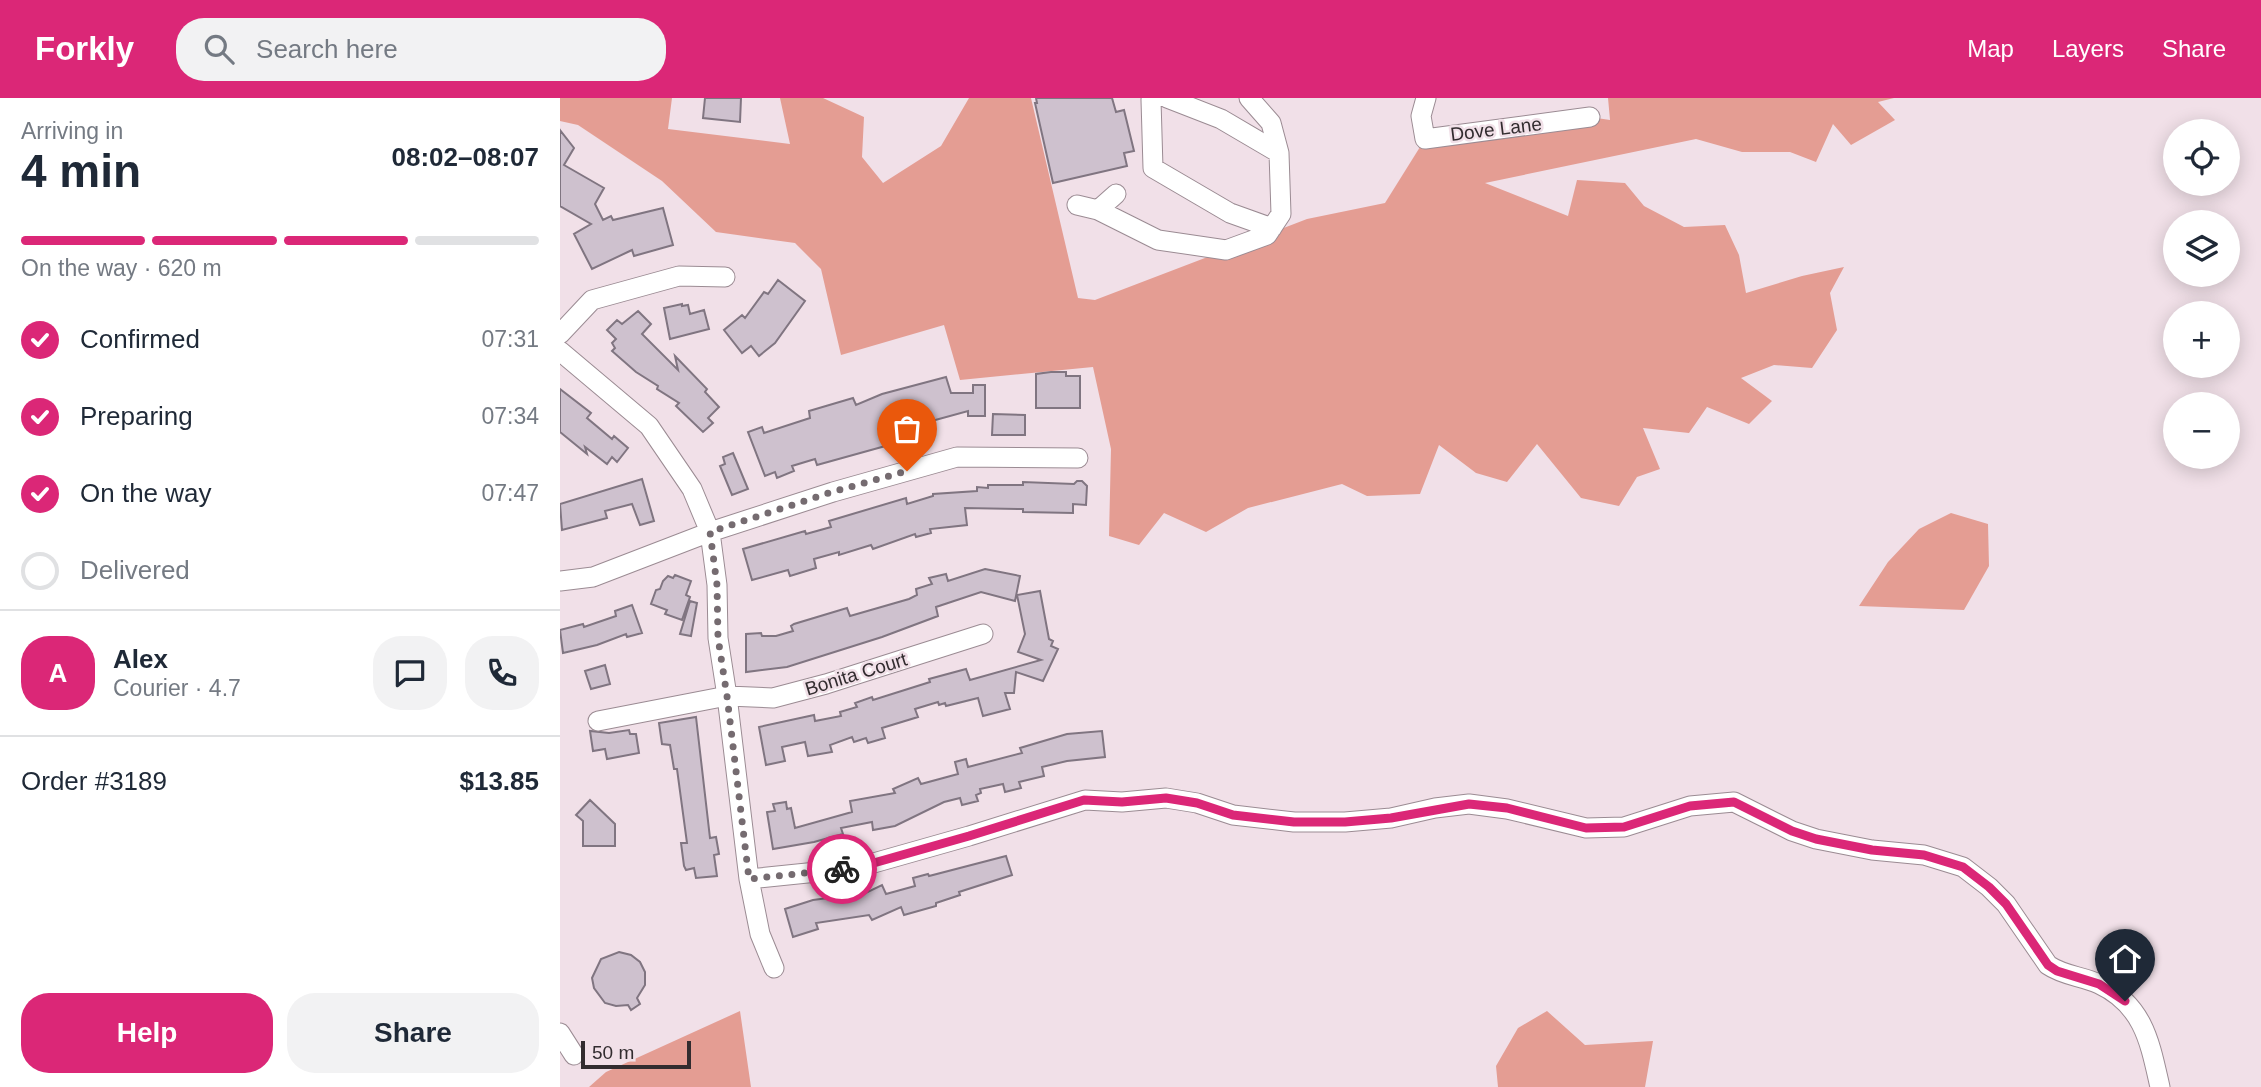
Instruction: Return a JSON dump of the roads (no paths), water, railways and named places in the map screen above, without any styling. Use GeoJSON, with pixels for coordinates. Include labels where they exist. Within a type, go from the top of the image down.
{"type":"FeatureCollection","features":[{"type":"Feature","properties":{"kind":"street"},"geometry":{"type":"LineString","coordinates":[[1156,98],[1151,100],[1153,168],[1230,214],[1272,228]]}},
{"type":"Feature","properties":{"kind":"street"},"geometry":{"type":"LineString","coordinates":[[1167,98],[1221,119],[1279,153]]}},
{"type":"Feature","properties":{"kind":"street"},"geometry":{"type":"LineString","coordinates":[[1077,205],[1098,210],[1158,240],[1226,250],[1268,235],[1281,214],[1279,153],[1271,123],[1249,98]]}},
{"type":"Feature","properties":{"kind":"street","name":"Dove Lane"},"geometry":{"type":"LineString","coordinates":[[1424,107],[1425,139],[1590,117]]}},
{"type":"Feature","properties":{"kind":"street"},"geometry":{"type":"LineString","coordinates":[[1098,210],[1116,194]]}},
{"type":"Feature","properties":{"kind":"street"},"geometry":{"type":"LineString","coordinates":[[560,334],[592,300],[679,276],[725,277]]}},
{"type":"Feature","properties":{"kind":"street"},"geometry":{"type":"LineString","coordinates":[[560,351],[649,426],[692,489],[710,532],[717,585],[718,638],[749,879],[761,934],[774,968]]}},
{"type":"Feature","properties":{"kind":"street"},"geometry":{"type":"LineString","coordinates":[[560,581],[593,576],[710,532],[832,492],[957,457],[1078,458]]}},
{"type":"Feature","properties":{"kind":"street","name":"Bonita Court"},"geometry":{"type":"LineString","coordinates":[[598,721],[727,696],[773,698],[983,634]]}},
{"type":"Feature","properties":{"kind":"street"},"geometry":{"type":"LineString","coordinates":[[749,879],[856,868],[1084,800],[1122,802],[1166,798],[1197,803],[1233,815],[1294,822],[1345,822],[1391,818],[1469,804],[1507,808],[1586,828],[1624,827],[1690,806],[1734,802],[1792,831],[1816,839],[1858,848],[1924,855],[1963,867],[2006,904],[2048,965],[2057,971],[2099,984],[2125,1001],[2143,1024],[2160,1087]]}},
{"type":"Feature","properties":{"kind":"street"},"geometry":{"type":"LineString","coordinates":[[560,1033],[574,1055]]}}]}
